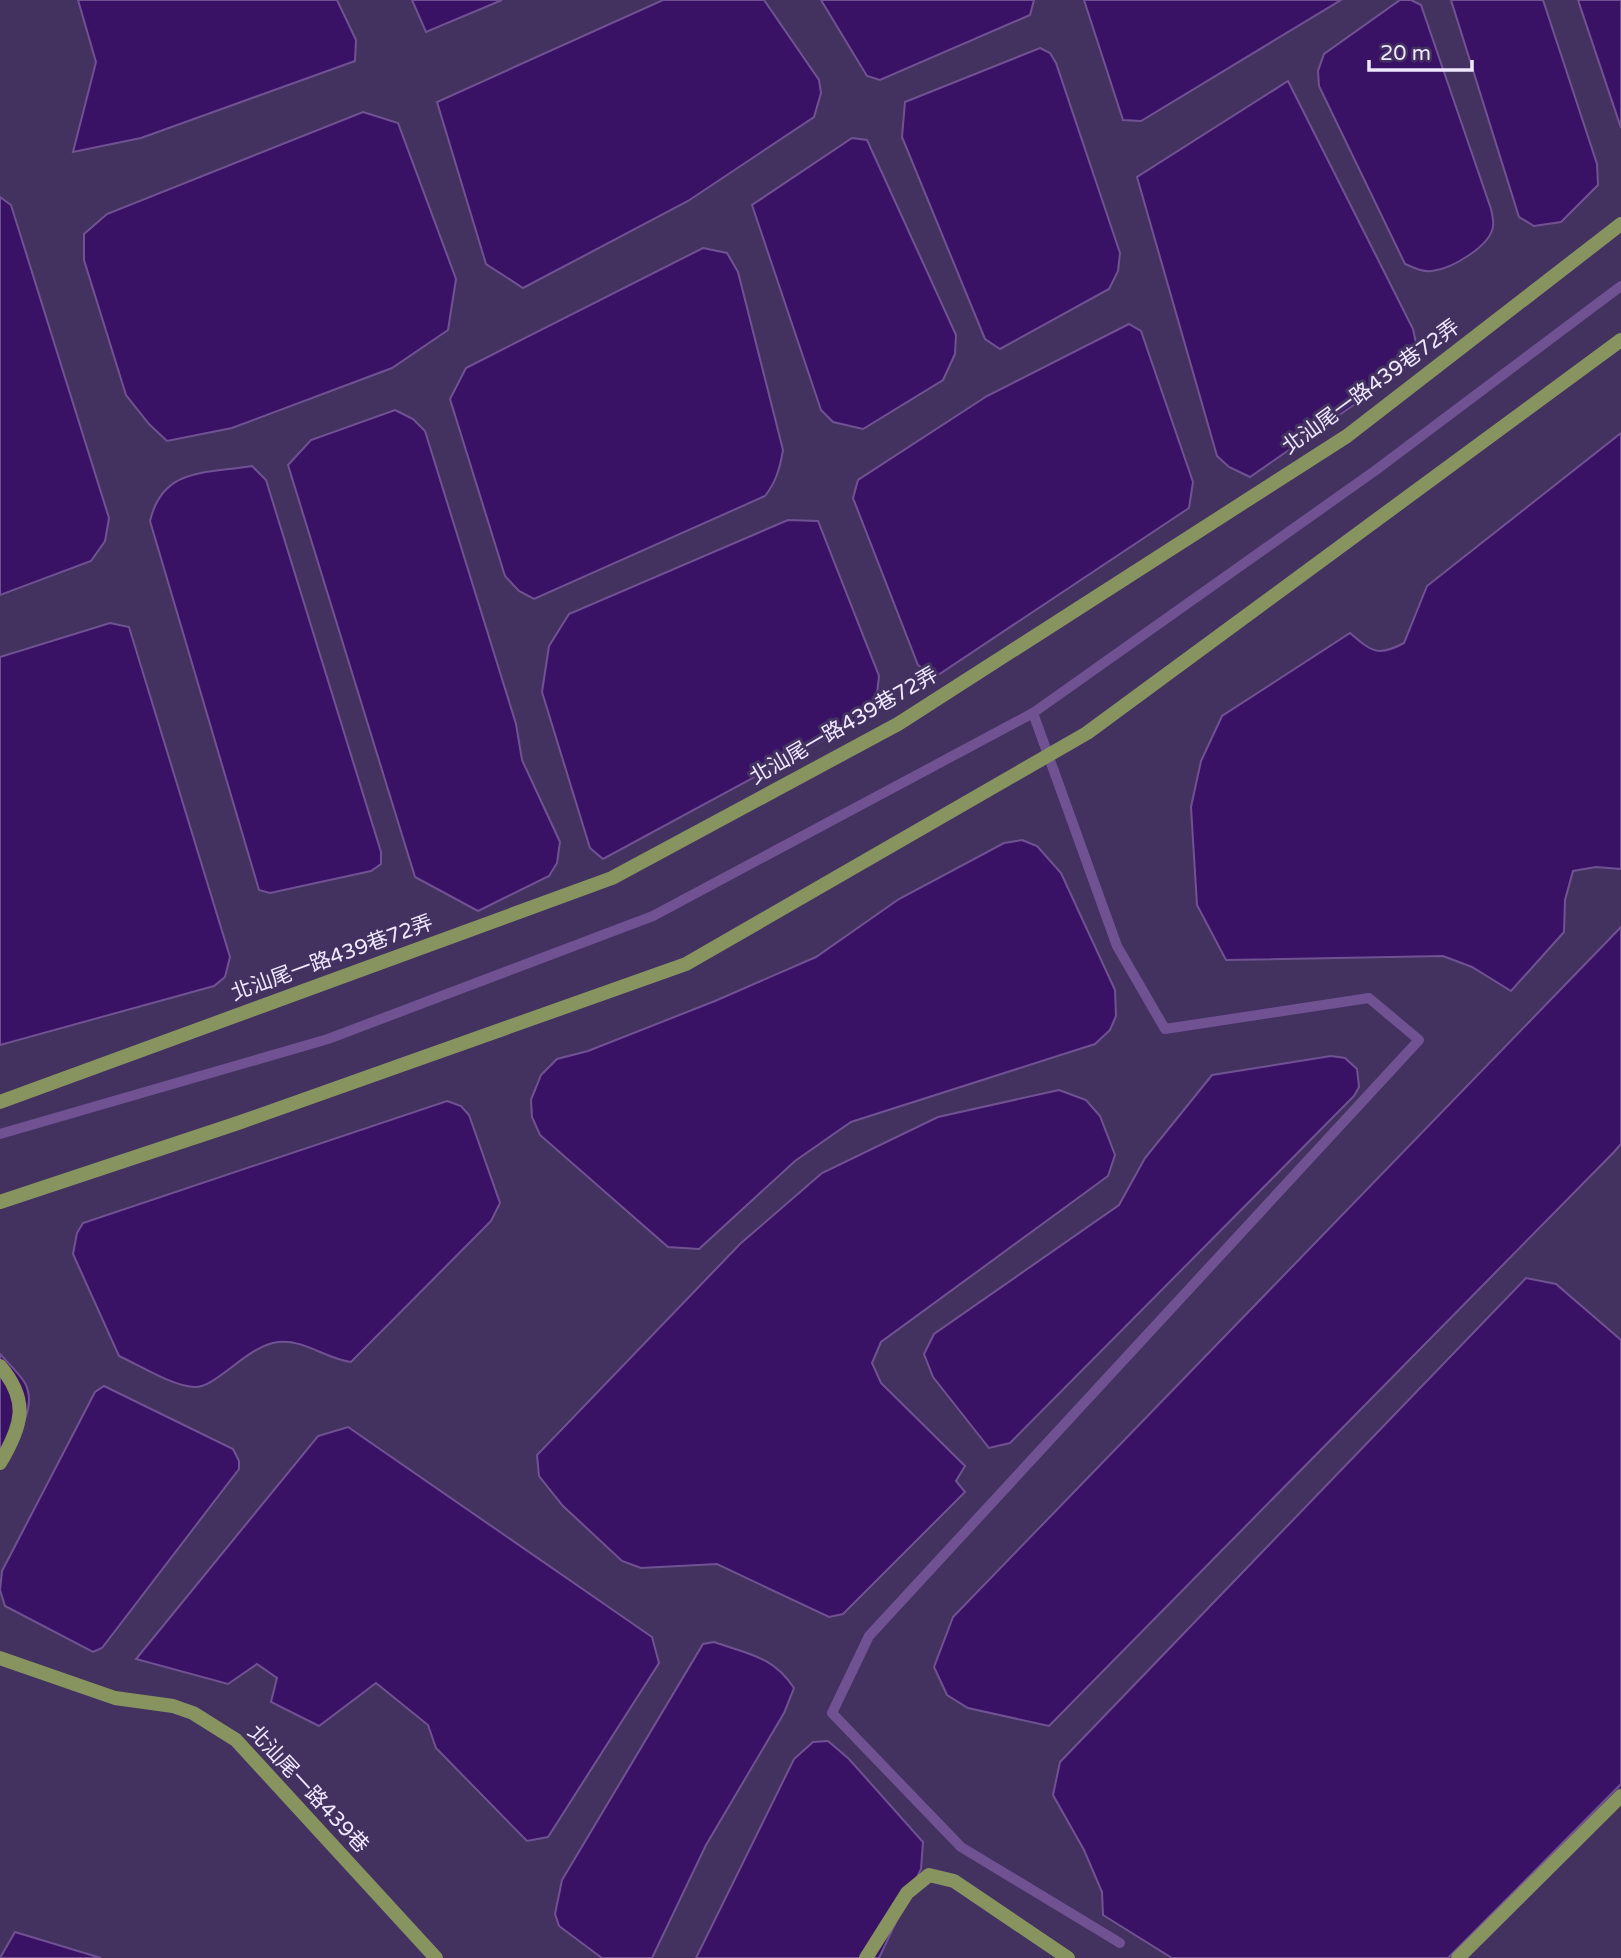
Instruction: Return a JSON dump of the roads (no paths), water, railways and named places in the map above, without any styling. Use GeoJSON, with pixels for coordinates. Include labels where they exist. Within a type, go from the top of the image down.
{"type":"FeatureCollection","features":[{"type":"Feature","properties":{"kind":"lane","name":"北汕尾一路439巷72弄"},"geometry":{"type":"LineString","coordinates":[[0,1102],[612,878],[874,737],[1347,436],[1621,224]]}},
{"type":"Feature","properties":{"kind":"lane"},"geometry":{"type":"LineString","coordinates":[[0,1202],[251,1118],[686,964],[1087,733],[1621,340]]}},
{"type":"Feature","properties":{"kind":"lane"},"geometry":{"type":"LineString","coordinates":[[0,1366],[13,1381],[20,1401],[16,1436],[0,1463]]}},
{"type":"Feature","properties":{"kind":"lane","name":"北汕尾一路439巷"},"geometry":{"type":"LineString","coordinates":[[0,1658],[115,1698],[173,1706],[193,1713],[236,1740],[436,1958]]}},
{"type":"Feature","properties":{"kind":"lane"},"geometry":{"type":"LineString","coordinates":[[1458,1958],[1621,1796]]}},
{"type":"Feature","properties":{"kind":"lane"},"geometry":{"type":"LineString","coordinates":[[866,1958],[906,1893],[929,1875],[954,1881],[1068,1958]]}},
{"type":"Feature","properties":{"kind":"waterway"},"geometry":{"type":"LineString","coordinates":[[0,1134],[328,1039],[653,916],[1033,713],[1376,470],[1621,286]]}},
{"type":"Feature","properties":{"kind":"waterway"},"geometry":{"type":"LineString","coordinates":[[1033,713],[1117,946],[1165,1029],[1369,998],[1419,1040],[869,1636],[832,1713],[961,1847],[1120,1943]]}}]}
